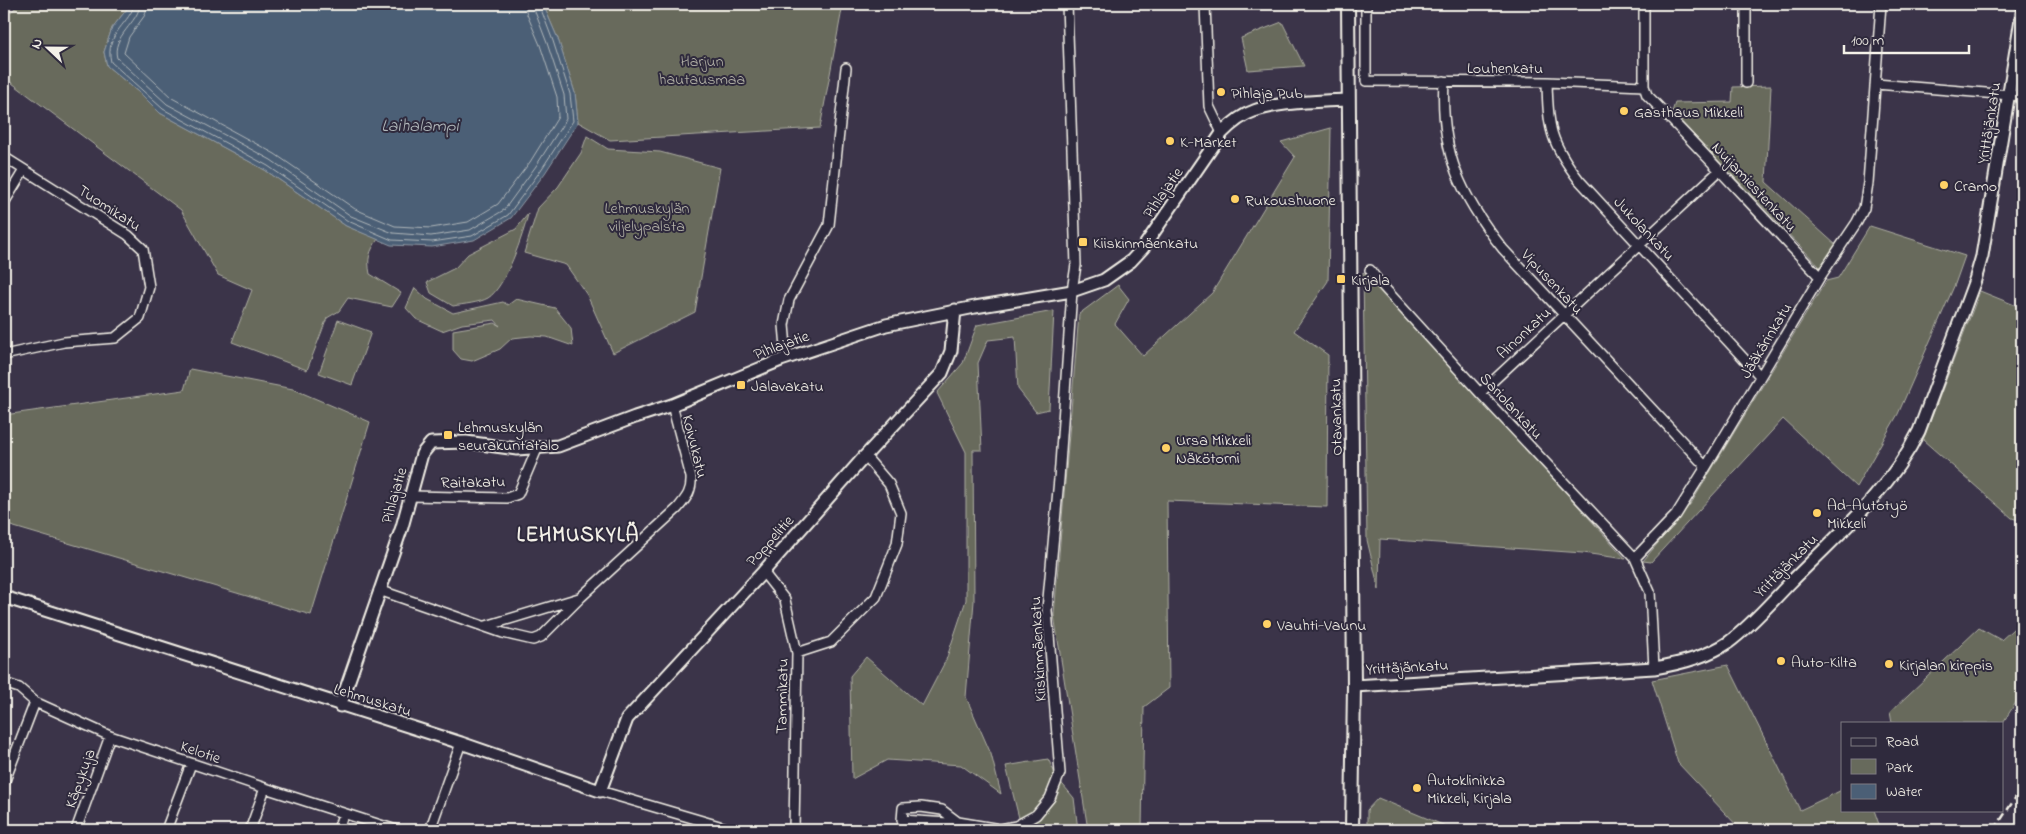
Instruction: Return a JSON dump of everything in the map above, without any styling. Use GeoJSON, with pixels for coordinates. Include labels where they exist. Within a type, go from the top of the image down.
{"type":"FeatureCollection","features":[{"type":"Feature","properties":{"kind":"main road","name":"Otavankatu"},"geometry":{"type":"LineString","coordinates":[[1348,4],[1354,686],[1352,830]]}},
{"type":"Feature","properties":{"kind":"street","name":"Kiiskinmäenkatu"},"geometry":{"type":"LineString","coordinates":[[958,822],[942,810],[921,807],[903,808],[902,820],[958,822],[1000,829],[1016,826],[1036,815],[1046,804],[1060,773],[1047,610],[1059,480],[1072,291],[1076,265],[1067,4]]}},
{"type":"Feature","properties":{"kind":"street"},"geometry":{"type":"LineString","coordinates":[[1205,4],[1209,106],[1222,133]]}},
{"type":"Feature","properties":{"kind":"street","name":"Louhenkatu"},"geometry":{"type":"LineString","coordinates":[[1366,4],[1366,81],[1547,82],[1644,86]]}},
{"type":"Feature","properties":{"kind":"street"},"geometry":{"type":"LineString","coordinates":[[1644,4],[1644,86]]}},
{"type":"Feature","properties":{"kind":"street"},"geometry":{"type":"LineString","coordinates":[[1746,4],[1746,83]]}},
{"type":"Feature","properties":{"kind":"street","name":"Jääkärinkatu"},"geometry":{"type":"LineString","coordinates":[[1635,558],[1676,515],[1864,208],[1868,183],[1881,4]]}},
{"type":"Feature","properties":{"kind":"street","name":"Yrittäjänkatu"},"geometry":{"type":"LineString","coordinates":[[1354,686],[1672,666],[1701,656],[1728,642],[1847,526],[1893,476],[1911,447],[1919,431],[1980,264],[2022,13]]}},
{"type":"Feature","properties":{"kind":"street"},"geometry":{"type":"LineString","coordinates":[[787,358],[784,325],[789,300],[829,225],[846,68]]}},
{"type":"Feature","properties":{"kind":"street","name":"Vipusenkatu"},"geometry":{"type":"LineString","coordinates":[[1444,81],[1443,107],[1446,138],[1451,161],[1465,194],[1482,223],[1503,249],[1706,468]]}},
{"type":"Feature","properties":{"kind":"street","name":"Jukolankatu"},"geometry":{"type":"LineString","coordinates":[[1547,82],[1548,116],[1552,135],[1563,159],[1579,180],[1760,376]]}},
{"type":"Feature","properties":{"kind":"street"},"geometry":{"type":"LineString","coordinates":[[1876,84],[2022,96]]}},
{"type":"Feature","properties":{"kind":"street","name":"Nuijamiestenkatu"},"geometry":{"type":"LineString","coordinates":[[1644,86],[1647,95],[1693,141],[1820,277]]}},
{"type":"Feature","properties":{"kind":"street","name":"Pihlajatie"},"geometry":{"type":"LineString","coordinates":[[340,706],[402,527],[422,454],[431,443],[466,442],[517,449],[558,446],[672,405],[787,358],[886,325],[955,310],[1072,291],[1104,280],[1132,261],[1143,248],[1222,133],[1234,122],[1254,111],[1293,104],[1348,100]]}},
{"type":"Feature","properties":{"kind":"street","name":"Tuomikatu"},"geometry":{"type":"LineString","coordinates":[[4,158],[128,235],[143,249],[148,287],[140,318],[115,338],[64,342],[4,355]]}},
{"type":"Feature","properties":{"kind":"street"},"geometry":{"type":"LineString","coordinates":[[4,203],[24,170]]}},
{"type":"Feature","properties":{"kind":"street","name":"Ainonkatu"},"geometry":{"type":"LineString","coordinates":[[1480,393],[1719,171]]}},
{"type":"Feature","properties":{"kind":"street","name":"Sariolankatu"},"geometry":{"type":"LineString","coordinates":[[1370,270],[1480,393],[1635,558]]}},
{"type":"Feature","properties":{"kind":"street","name":"Poppelitie"},"geometry":{"type":"LineString","coordinates":[[600,791],[626,719],[763,572],[942,372],[951,351],[955,310]]}},
{"type":"Feature","properties":{"kind":"street","name":"Koivukatu"},"geometry":{"type":"LineString","coordinates":[[379,590],[533,640],[541,637],[581,597],[678,508],[688,496],[692,487],[672,405]]}},
{"type":"Feature","properties":{"kind":"street","name":"Raitakatu"},"geometry":{"type":"LineString","coordinates":[[410,496],[507,498],[518,494],[537,449]]}},
{"type":"Feature","properties":{"kind":"street"},"geometry":{"type":"LineString","coordinates":[[797,653],[831,642],[876,597],[896,544],[901,513],[889,484],[865,456]]}},
{"type":"Feature","properties":{"kind":"street"},"geometry":{"type":"LineString","coordinates":[[1635,558],[1650,592],[1654,668]]}},
{"type":"Feature","properties":{"kind":"street","name":"Tammikatu"},"geometry":{"type":"LineString","coordinates":[[763,572],[785,600],[797,653],[794,830]]}},
{"type":"Feature","properties":{"kind":"street","name":"Lehmuskatu"},"geometry":{"type":"LineString","coordinates":[[4,597],[340,706],[461,743],[600,791],[733,830]]}},
{"type":"Feature","properties":{"kind":"street","name":"Koivukatu"},"geometry":{"type":"LineString","coordinates":[[486,626],[581,597]]}},
{"type":"Feature","properties":{"kind":"street","name":"Kelotie"},"geometry":{"type":"LineString","coordinates":[[4,683],[19,688],[34,702],[110,736],[396,830]]}},
{"type":"Feature","properties":{"kind":"street"},"geometry":{"type":"LineString","coordinates":[[4,783],[34,702]]}},
{"type":"Feature","properties":{"kind":"street","name":"Käpykuja"},"geometry":{"type":"LineString","coordinates":[[76,830],[110,736]]}},
{"type":"Feature","properties":{"kind":"street"},"geometry":{"type":"LineString","coordinates":[[430,830],[461,743]]}},
{"type":"Feature","properties":{"kind":"street"},"geometry":{"type":"LineString","coordinates":[[166,830],[191,764]]}},
{"type":"Feature","properties":{"kind":"street"},"geometry":{"type":"LineString","coordinates":[[250,830],[264,788]]}},
{"type":"Feature","properties":{"kind":"street"},"geometry":{"type":"LineString","coordinates":[[338,830],[343,814]]}},
{"type":"Feature","properties":{"kind":"green space"},"geometry":{"type":"Polygon","coordinates":[[[20,4],[131,4],[112,28],[104,52],[107,66],[160,113],[265,170],[346,226],[378,239],[370,256],[370,274],[401,293],[392,307],[348,298],[339,311],[327,318],[307,370],[232,342],[252,290],[218,275],[181,210],[4,77],[4,18],[20,4]]]}},
{"type":"Feature","properties":{"kind":"green space","name":"Harjun hautausmaa"},"geometry":{"type":"Polygon","coordinates":[[[543,4],[843,4],[820,128],[610,140],[578,122],[575,93],[558,39],[543,4]]]}},
{"type":"Feature","properties":{"kind":"green space"},"geometry":{"type":"Polygon","coordinates":[[[1282,22],[1304,66],[1248,70],[1241,38],[1282,22]]]}},
{"type":"Feature","properties":{"kind":"green space"},"geometry":{"type":"Polygon","coordinates":[[[1771,86],[1766,182],[1836,245],[1820,267],[1672,112],[1675,103],[1732,102],[1733,87],[1771,86]]]}},
{"type":"Feature","properties":{"kind":"green space"},"geometry":{"type":"Polygon","coordinates":[[[1331,128],[1328,281],[1294,331],[1328,355],[1327,507],[1167,501],[1169,688],[1144,707],[1142,830],[1088,830],[1054,615],[1079,314],[1118,285],[1129,299],[1115,324],[1143,356],[1212,293],[1295,157],[1281,142],[1331,128]]]}},
{"type":"Feature","properties":{"kind":"green space","name":"Lehmuskylän viljelypalsta"},"geometry":{"type":"Polygon","coordinates":[[[587,136],[608,149],[660,152],[720,168],[695,312],[613,353],[587,295],[566,265],[524,253],[538,208],[558,187],[581,153],[587,136]]]}},
{"type":"Feature","properties":{"kind":"green space"},"geometry":{"type":"Polygon","coordinates":[[[528,214],[507,272],[501,283],[488,298],[453,306],[431,293],[427,282],[455,268],[468,254],[516,229],[528,214]]]}},
{"type":"Feature","properties":{"kind":"green space"},"geometry":{"type":"Polygon","coordinates":[[[1870,226],[1965,256],[1955,284],[1898,414],[1856,487],[1783,419],[1651,562],[1643,561],[1692,502],[1826,281],[1838,278],[1870,226]]]}},
{"type":"Feature","properties":{"kind":"green space"},"geometry":{"type":"Polygon","coordinates":[[[1363,272],[1374,281],[1626,559],[1583,553],[1380,539],[1379,590],[1367,540],[1363,272]]]}},
{"type":"Feature","properties":{"kind":"green space"},"geometry":{"type":"Polygon","coordinates":[[[415,288],[427,299],[453,313],[503,302],[508,305],[516,299],[555,308],[571,328],[573,346],[547,337],[512,338],[500,349],[472,361],[461,359],[453,350],[453,330],[495,323],[500,326],[495,320],[462,324],[442,331],[416,319],[406,308],[415,288]]]}},
{"type":"Feature","properties":{"kind":"green space"},"geometry":{"type":"Polygon","coordinates":[[[1980,291],[2022,308],[2022,521],[2012,518],[1923,440],[1980,291]]]}},
{"type":"Feature","properties":{"kind":"green space"},"geometry":{"type":"Polygon","coordinates":[[[1054,311],[1049,409],[1036,412],[1018,389],[1015,337],[988,340],[978,363],[982,450],[973,450],[974,601],[966,697],[991,754],[1001,794],[961,765],[887,760],[852,779],[850,676],[866,657],[922,706],[946,660],[966,600],[966,452],[937,393],[963,363],[977,325],[1054,311]]]}},
{"type":"Feature","properties":{"kind":"green space"},"geometry":{"type":"Polygon","coordinates":[[[338,320],[371,332],[352,385],[319,373],[338,320]]]}},
{"type":"Feature","properties":{"kind":"green space"},"geometry":{"type":"Polygon","coordinates":[[[190,369],[293,389],[370,422],[311,615],[4,524],[4,415],[184,390],[190,369]]]}},
{"type":"Feature","properties":{"kind":"green space"},"geometry":{"type":"Polygon","coordinates":[[[2022,621],[2022,693],[2003,722],[1892,722],[1890,712],[1979,628],[2001,640],[2022,621]]]}},
{"type":"Feature","properties":{"kind":"green space"},"geometry":{"type":"Polygon","coordinates":[[[1728,665],[1800,810],[1841,790],[1841,812],[1875,812],[1881,830],[1741,830],[1678,763],[1652,680],[1728,665]]]}},
{"type":"Feature","properties":{"kind":"green space"},"geometry":{"type":"Polygon","coordinates":[[[1048,759],[1058,779],[1074,798],[1078,830],[1022,830],[1006,766],[1048,759]]]}},
{"type":"Feature","properties":{"kind":"green space"},"geometry":{"type":"Polygon","coordinates":[[[1378,798],[1455,830],[1367,830],[1367,810],[1378,798]]]}},
{"type":"Feature","properties":{"kind":"water","name":"Laihalampi"},"geometry":{"type":"Polygon","coordinates":[[[131,4],[543,4],[558,39],[575,93],[578,122],[545,173],[511,218],[474,240],[432,247],[391,245],[346,226],[265,170],[160,113],[107,66],[104,52],[112,28],[131,4]]]}},
{"type":"Feature","properties":{"kind":"railway"},"geometry":{"type":"LineString","coordinates":[[1994,830],[2022,788]]}},
{"type":"Feature","properties":{"kind":"place","name":"Pihlaja Pub"},"geometry":{"type":"Point","coordinates":[1221,92]}},
{"type":"Feature","properties":{"kind":"place","name":"Gasthaus Mikkeli"},"geometry":{"type":"Point","coordinates":[1624,111]}},
{"type":"Feature","properties":{"kind":"place","name":"K-Market"},"geometry":{"type":"Point","coordinates":[1170,141]}},
{"type":"Feature","properties":{"kind":"place","name":"Cramo"},"geometry":{"type":"Point","coordinates":[1944,185]}},
{"type":"Feature","properties":{"kind":"place","name":"Rukoushuone"},"geometry":{"type":"Point","coordinates":[1235,199]}},
{"type":"Feature","properties":{"kind":"place","name":"Kiiskinmäenkatu"},"geometry":{"type":"Point","coordinates":[1083,242]}},
{"type":"Feature","properties":{"kind":"place","name":"Kirjala"},"geometry":{"type":"Point","coordinates":[1341,279]}},
{"type":"Feature","properties":{"kind":"place","name":"Jalavakatu"},"geometry":{"type":"Point","coordinates":[741,385]}},
{"type":"Feature","properties":{"kind":"place","name":"Lehmuskylän seurakuntatalo"},"geometry":{"type":"Point","coordinates":[448,435]}},
{"type":"Feature","properties":{"kind":"place","name":"Ursa Mikkeli Näkötorni"},"geometry":{"type":"Point","coordinates":[1166,448]}},
{"type":"Feature","properties":{"kind":"place","name":"Ad-Autotyö Mikkeli"},"geometry":{"type":"Point","coordinates":[1817,513]}},
{"type":"Feature","properties":{"kind":"place","name":"Vauhti-Vaunu"},"geometry":{"type":"Point","coordinates":[1267,624]}},
{"type":"Feature","properties":{"kind":"place","name":"Auto-Kilta"},"geometry":{"type":"Point","coordinates":[1781,661]}},
{"type":"Feature","properties":{"kind":"place","name":"Kirjalan kirppis"},"geometry":{"type":"Point","coordinates":[1889,664]}},
{"type":"Feature","properties":{"kind":"place","name":"Autoklinikka Mikkeli, Kirjala"},"geometry":{"type":"Point","coordinates":[1417,788]}},
{"type":"Feature","properties":{"kind":"district","name":"LEHMUSKYLÄ"},"geometry":{"type":"Point","coordinates":[578,534]}}]}
